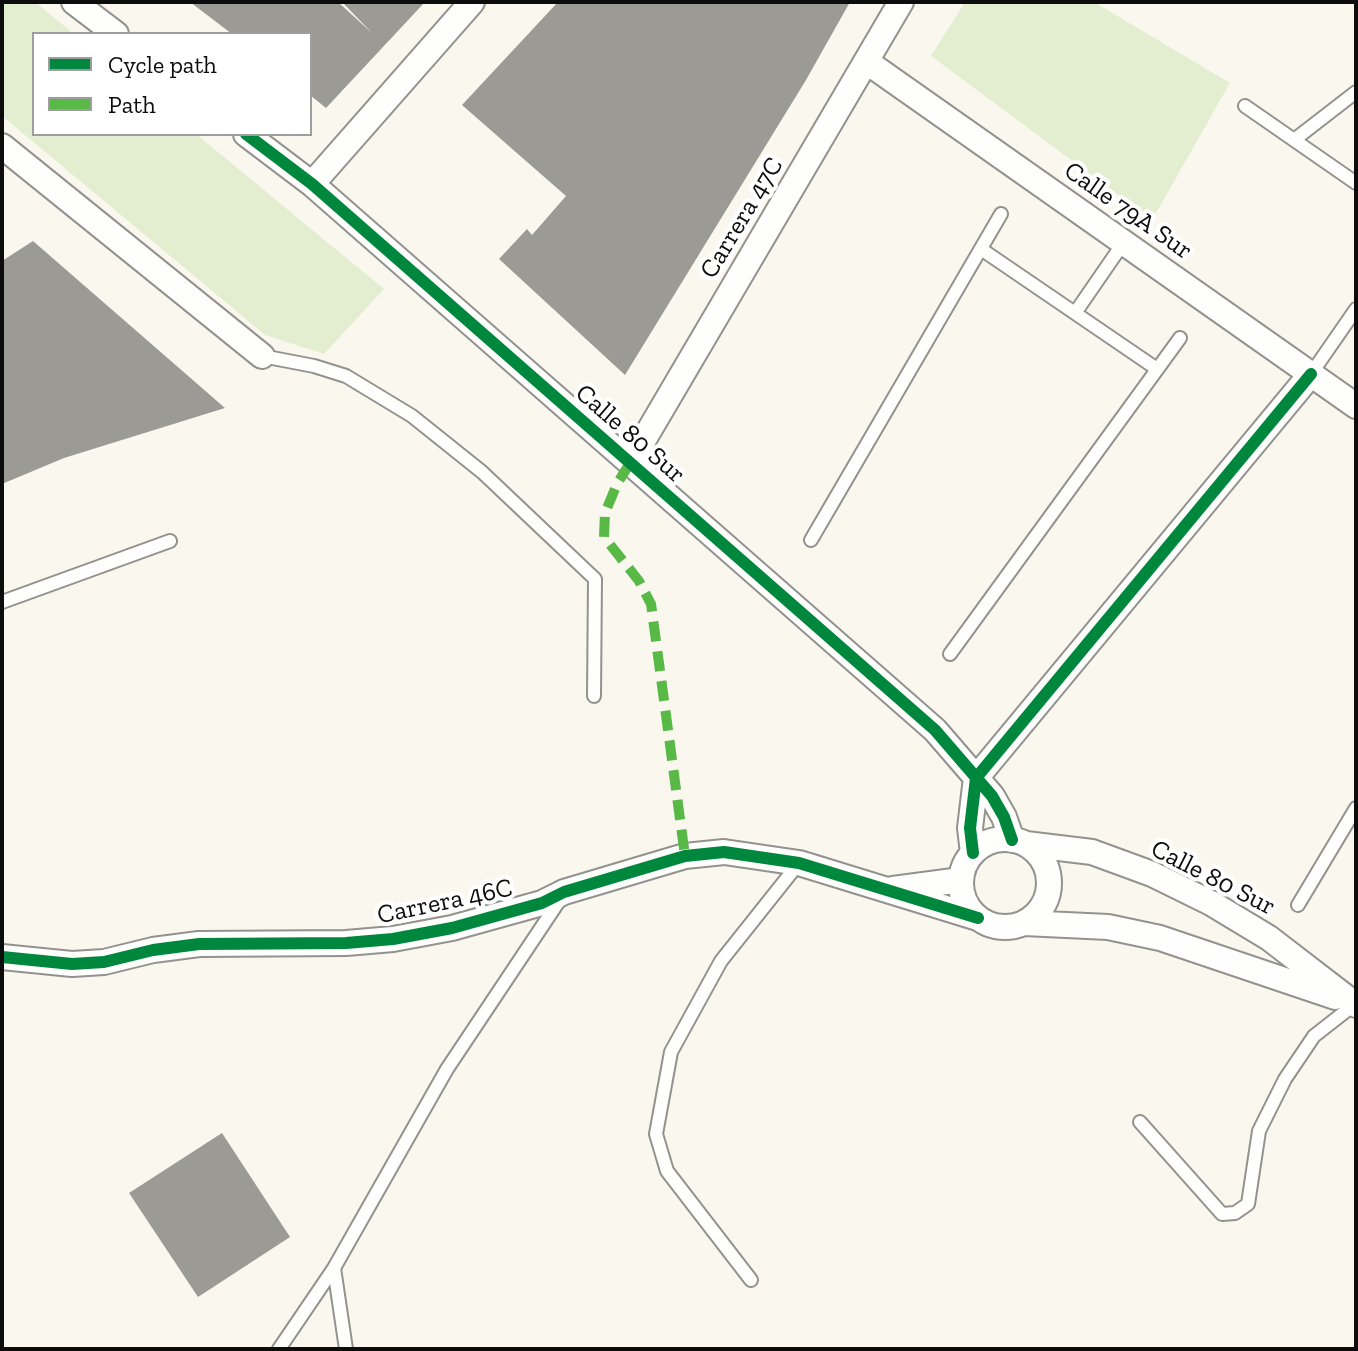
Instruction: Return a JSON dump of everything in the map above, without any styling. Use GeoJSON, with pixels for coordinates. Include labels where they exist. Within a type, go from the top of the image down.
{"type":"FeatureCollection","features":[{"type":"Feature","properties":{"kind":"street"},"geometry":{"type":"LineString","coordinates":[[74,2],[113,32]]}},
{"type":"Feature","properties":{"kind":"street"},"geometry":{"type":"LineString","coordinates":[[312,184],[472,2]]}},
{"type":"Feature","properties":{"kind":"street","name":"Carrera 47C"},"geometry":{"type":"LineString","coordinates":[[630,463],[901,2]]}},
{"type":"Feature","properties":{"kind":"street","name":"Calle 79A Sur"},"geometry":{"type":"LineString","coordinates":[[867,62],[1356,406]]}},
{"type":"Feature","properties":{"kind":"street","name":"Calle 80 Sur"},"geometry":{"type":"LineString","coordinates":[[249,136],[312,184],[935,730],[992,796],[1019,842],[1092,852],[1152,874],[1211,903],[1269,938],[1356,1004]]}},
{"type":"Feature","properties":{"kind":"street"},"geometry":{"type":"LineString","coordinates":[[2,146],[262,356]]}},
{"type":"Feature","properties":{"kind":"street"},"geometry":{"type":"LineString","coordinates":[[973,853],[970,828],[976,778],[1311,374]]}},
{"type":"Feature","properties":{"kind":"street"},"geometry":{"type":"LineString","coordinates":[[1024,923],[1044,905],[1049,892],[1045,864],[1019,842],[998,840],[984,844],[964,866],[961,880],[962,894],[968,908],[978,918],[1000,927],[1024,923],[1108,927],[1160,938],[1356,1004]]}},
{"type":"Feature","properties":{"kind":"street","name":"Carrera 46C"},"geometry":{"type":"LineString","coordinates":[[2,957],[72,964],[104,962],[153,950],[199,944],[346,943],[393,939],[452,928],[542,903],[564,892],[685,856],[724,852],[799,863],[978,918]]}},
{"type":"Feature","properties":{"kind":"street"},"geometry":{"type":"LineString","coordinates":[[886,890],[961,880]]}},
{"type":"Feature","properties":{"kind":"lane"},"geometry":{"type":"LineString","coordinates":[[1294,140],[1356,92]]}},
{"type":"Feature","properties":{"kind":"lane"},"geometry":{"type":"LineString","coordinates":[[1245,106],[1356,183]]}},
{"type":"Feature","properties":{"kind":"lane"},"geometry":{"type":"LineString","coordinates":[[811,540],[1001,214]]}},
{"type":"Feature","properties":{"kind":"lane"},"geometry":{"type":"LineString","coordinates":[[1075,313],[1124,242]]}},
{"type":"Feature","properties":{"kind":"lane"},"geometry":{"type":"LineString","coordinates":[[981,249],[1157,369]]}},
{"type":"Feature","properties":{"kind":"lane"},"geometry":{"type":"LineString","coordinates":[[1311,374],[1356,309]]}},
{"type":"Feature","properties":{"kind":"lane"},"geometry":{"type":"LineString","coordinates":[[950,654],[1180,338]]}},
{"type":"Feature","properties":{"kind":"lane"},"geometry":{"type":"LineString","coordinates":[[262,356],[346,376],[412,416],[482,472],[595,579],[594,696]]}},
{"type":"Feature","properties":{"kind":"lane"},"geometry":{"type":"LineString","coordinates":[[2,602],[170,541]]}},
{"type":"Feature","properties":{"kind":"lane"},"geometry":{"type":"LineString","coordinates":[[1298,905],[1356,808]]}},
{"type":"Feature","properties":{"kind":"lane"},"geometry":{"type":"LineString","coordinates":[[751,1280],[667,1171],[656,1134],[671,1052],[721,961],[799,863]]}},
{"type":"Feature","properties":{"kind":"lane"},"geometry":{"type":"LineString","coordinates":[[279,1349],[334,1268],[447,1069],[564,892]]}},
{"type":"Feature","properties":{"kind":"lane"},"geometry":{"type":"LineString","coordinates":[[1140,1122],[1222,1214],[1235,1213],[1248,1204],[1259,1131],[1285,1079],[1314,1036],[1356,1004]]}},
{"type":"Feature","properties":{"kind":"lane"},"geometry":{"type":"LineString","coordinates":[[334,1268],[346,1349]]}},
{"type":"Feature","properties":{"kind":"green space"},"geometry":{"type":"Polygon","coordinates":[[[2,2],[35,2],[72,32],[32,32],[32,136],[198,136],[384,289],[324,354],[265,335],[2,116],[2,2]]]}},
{"type":"Feature","properties":{"kind":"green space"},"geometry":{"type":"Polygon","coordinates":[[[965,2],[1094,2],[1230,83],[1152,220],[931,56],[965,2]]]}},
{"type":"Feature","properties":{"kind":"building"},"geometry":{"type":"Polygon","coordinates":[[[190,2],[338,2],[372,33],[342,2],[425,2],[326,108],[312,97],[312,32],[229,32],[190,2]]]}},
{"type":"Feature","properties":{"kind":"building"},"geometry":{"type":"Polygon","coordinates":[[[558,2],[850,2],[806,80],[625,375],[499,259],[527,229],[532,235],[566,196],[462,105],[558,2]]]}},
{"type":"Feature","properties":{"kind":"building"},"geometry":{"type":"Polygon","coordinates":[[[33,241],[225,408],[64,458],[2,484],[2,261],[33,241]]]}},
{"type":"Feature","properties":{"kind":"building"},"geometry":{"type":"Polygon","coordinates":[[[222,1133],[290,1237],[198,1297],[129,1193],[222,1133]]]}},
{"type":"Feature","properties":{"kind":"marked path"},"geometry":{"type":"LineString","coordinates":[[630,463],[605,513],[604,537],[639,581],[651,604],[685,856]]}},
{"type":"Feature","properties":{"kind":"cycle path"},"geometry":{"type":"LineString","coordinates":[[249,136],[312,184],[935,730],[992,796],[1012,840]]}},
{"type":"Feature","properties":{"kind":"cycle path"},"geometry":{"type":"LineString","coordinates":[[973,853],[970,828],[976,778],[1311,374]]}},
{"type":"Feature","properties":{"kind":"cycle path"},"geometry":{"type":"LineString","coordinates":[[2,957],[72,964],[104,962],[153,950],[199,944],[346,943],[393,939],[452,928],[542,903],[564,892],[685,856],[724,852],[799,863],[978,918]]}}]}
